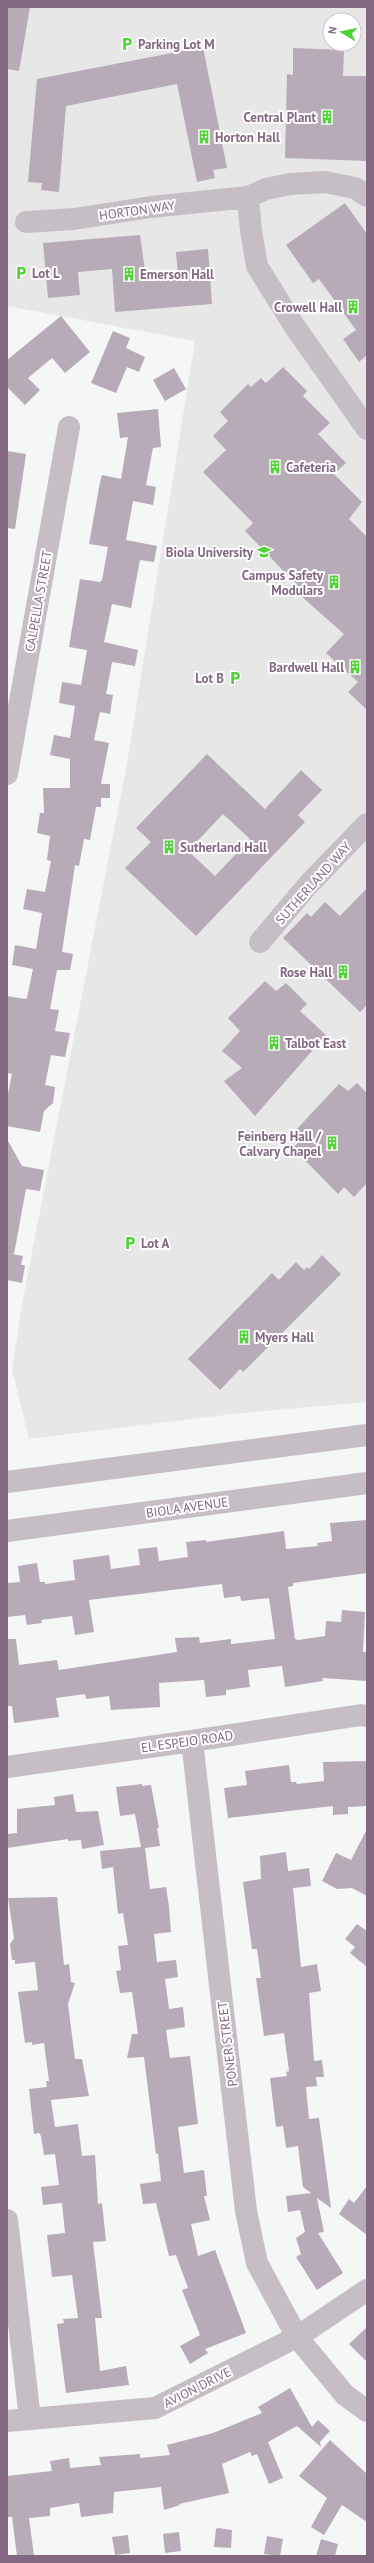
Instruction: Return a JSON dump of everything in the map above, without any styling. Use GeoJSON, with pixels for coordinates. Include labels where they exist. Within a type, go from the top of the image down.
{"type":"FeatureCollection","features":[{"type":"Feature","properties":{"kind":"street"},"geometry":{"type":"LineString","coordinates":[[364,418],[294,327],[257,266],[250,231],[248,198],[266,189],[290,184],[325,182],[355,188],[367,196]]}},
{"type":"Feature","properties":{"kind":"street","name":"HORTON WAY"},"geometry":{"type":"LineString","coordinates":[[26,222],[74,219],[151,207],[248,198]]}},
{"type":"Feature","properties":{"kind":"street","name":"CALPELLA STREET"},"geometry":{"type":"LineString","coordinates":[[7,774],[69,428]]}},
{"type":"Feature","properties":{"kind":"street","name":"SUTHERLAND WAY"},"geometry":{"type":"LineString","coordinates":[[260,942],[308,885],[367,824]]}},
{"type":"Feature","properties":{"kind":"street"},"geometry":{"type":"LineString","coordinates":[[7,1482],[367,1435]]}},
{"type":"Feature","properties":{"kind":"street","name":"BIOLA AVENUE"},"geometry":{"type":"LineString","coordinates":[[7,1531],[367,1483]]}},
{"type":"Feature","properties":{"kind":"street","name":"EL ESPEJO ROAD"},"geometry":{"type":"LineString","coordinates":[[7,1766],[192,1741],[361,1714],[367,1716]]}},
{"type":"Feature","properties":{"kind":"street","name":"PONER STREET"},"geometry":{"type":"LineString","coordinates":[[192,1741],[246,2211],[257,2263],[297,2337],[345,2395],[367,2411]]}},
{"type":"Feature","properties":{"kind":"street"},"geometry":{"type":"LineString","coordinates":[[7,2220],[30,2419]]}},
{"type":"Feature","properties":{"kind":"street","name":"AVION DRIVE"},"geometry":{"type":"LineString","coordinates":[[7,2421],[155,2408],[297,2337],[367,2290]]}},
{"type":"Feature","properties":{"kind":"shaded area","name":"Biola University"},"geometry":{"type":"Polygon","coordinates":[[[7,7],[367,7],[367,1402],[233,1414],[29,1439],[12,1370],[22,1304],[127,763],[195,341],[7,306],[7,7]]]}},
{"type":"Feature","properties":{"kind":"building"},"geometry":{"type":"Polygon","coordinates":[[[7,7],[30,7],[19,71],[7,69],[7,7]]]}},
{"type":"Feature","properties":{"kind":"building","name":"Horton Hall"},"geometry":{"type":"Polygon","coordinates":[[[203,47],[227,168],[213,170],[215,178],[197,182],[177,84],[66,106],[59,192],[41,190],[42,183],[28,182],[37,79],[203,47]]]}},
{"type":"Feature","properties":{"kind":"building","name":"Central Plant"},"geometry":{"type":"Polygon","coordinates":[[[293,48],[322,49],[322,52],[344,52],[343,76],[367,76],[367,161],[285,158],[287,74],[293,75],[293,48]]]}},
{"type":"Feature","properties":{"kind":"building","name":"Crowell Hall"},"geometry":{"type":"Polygon","coordinates":[[[345,203],[367,234],[367,355],[359,362],[343,339],[356,330],[319,279],[313,283],[286,245],[345,203]]]}},
{"type":"Feature","properties":{"kind":"building","name":"Emerson Hall"},"geometry":{"type":"Polygon","coordinates":[[[140,235],[146,278],[178,275],[176,252],[208,249],[212,304],[115,312],[112,269],[78,272],[80,295],[48,298],[43,243],[140,235]]]}},
{"type":"Feature","properties":{"kind":"building"},"geometry":{"type":"Polygon","coordinates":[[[61,316],[90,352],[65,373],[52,358],[28,378],[40,390],[25,405],[7,387],[7,360],[61,316]]]}},
{"type":"Feature","properties":{"kind":"building"},"geometry":{"type":"Polygon","coordinates":[[[113,331],[130,338],[126,348],[145,357],[139,372],[127,367],[116,393],[91,383],[113,331]]]}},
{"type":"Feature","properties":{"kind":"building","name":"Cafeteria"},"geometry":{"type":"Polygon","coordinates":[[[283,367],[307,391],[303,396],[330,423],[318,434],[346,463],[334,474],[362,502],[349,519],[367,537],[367,710],[348,692],[358,682],[326,653],[344,634],[301,596],[303,594],[296,588],[298,586],[245,531],[253,523],[203,472],[226,450],[213,436],[228,421],[220,412],[248,384],[251,387],[261,378],[266,383],[283,367]]]}},
{"type":"Feature","properties":{"kind":"building"},"geometry":{"type":"Polygon","coordinates":[[[174,368],[186,389],[165,401],[153,380],[174,368]]]}},
{"type":"Feature","properties":{"kind":"building"},"geometry":{"type":"Polygon","coordinates":[[[158,409],[161,447],[153,448],[146,485],[156,487],[153,505],[133,501],[126,540],[157,546],[154,562],[140,560],[131,608],[112,604],[104,642],[138,650],[135,666],[112,662],[106,694],[113,695],[110,714],[100,712],[94,740],[109,743],[101,784],[110,784],[110,798],[101,798],[101,807],[96,807],[90,840],[84,839],[79,866],[75,865],[62,952],[73,954],[70,970],[57,970],[50,1009],[59,1010],[55,1031],[70,1033],[65,1057],[51,1055],[45,1085],[55,1087],[53,1103],[44,1111],[40,1132],[7,1126],[7,1098],[12,1074],[7,1073],[7,996],[27,998],[33,969],[12,965],[15,945],[36,949],[42,913],[23,909],[27,889],[45,892],[51,861],[47,860],[50,836],[37,833],[40,813],[44,813],[43,788],[70,788],[70,759],[50,755],[54,735],[70,738],[75,706],[59,703],[62,682],[81,685],[87,650],[69,647],[80,579],[100,582],[102,580],[108,547],[89,544],[100,482],[102,475],[121,479],[128,437],[120,438],[117,413],[158,409]]]}},
{"type":"Feature","properties":{"kind":"building"},"geometry":{"type":"Polygon","coordinates":[[[7,451],[26,454],[15,529],[7,528],[7,451]]]}},
{"type":"Feature","properties":{"kind":"building","name":"Sutherland Hall"},"geometry":{"type":"Polygon","coordinates":[[[207,754],[265,809],[301,770],[322,790],[298,815],[305,822],[196,936],[125,868],[151,842],[136,828],[207,754]],[[223,814],[188,851],[215,876],[250,839],[223,814]]]}},
{"type":"Feature","properties":{"kind":"building","name":"Rose Hall"},"geometry":{"type":"Polygon","coordinates":[[[367,888],[367,1005],[360,1012],[283,938],[307,913],[311,917],[325,902],[340,916],[367,888]]]}},
{"type":"Feature","properties":{"kind":"building","name":"Talbot East"},"geometry":{"type":"Polygon","coordinates":[[[265,981],[276,991],[286,983],[307,1004],[300,1011],[326,1035],[255,1116],[224,1081],[242,1068],[222,1051],[240,1031],[228,1018],[265,981]]]}},
{"type":"Feature","properties":{"kind":"building","name":"Feinberg Hall / Calvary Chapel"},"geometry":{"type":"Polygon","coordinates":[[[357,1083],[367,1093],[367,1183],[354,1197],[344,1187],[338,1194],[293,1148],[302,1138],[295,1131],[339,1084],[348,1091],[357,1083]]]}},
{"type":"Feature","properties":{"kind":"building"},"geometry":{"type":"Polygon","coordinates":[[[7,1139],[22,1166],[44,1170],[40,1191],[26,1189],[14,1254],[7,1253],[7,1139]]]}},
{"type":"Feature","properties":{"kind":"building"},"geometry":{"type":"Polygon","coordinates":[[[7,1253],[23,1256],[21,1265],[25,1265],[22,1283],[7,1280],[7,1253]]]}},
{"type":"Feature","properties":{"kind":"building","name":"Myers Hall"},"geometry":{"type":"Polygon","coordinates":[[[322,1255],[341,1274],[243,1372],[240,1369],[220,1390],[188,1359],[272,1273],[279,1280],[296,1262],[304,1270],[307,1267],[309,1269],[322,1255]]]}},
{"type":"Feature","properties":{"kind":"building"},"geometry":{"type":"Polygon","coordinates":[[[367,1520],[367,1573],[293,1583],[293,1586],[288,1587],[295,1639],[298,1640],[325,1636],[326,1621],[341,1622],[342,1610],[365,1612],[363,1652],[367,1652],[367,1681],[322,1678],[323,1681],[285,1687],[282,1666],[248,1670],[250,1687],[226,1690],[226,1695],[206,1697],[204,1680],[159,1683],[160,1707],[111,1710],[109,1696],[86,1699],[85,1694],[56,1698],[59,1717],[14,1723],[12,1706],[7,1706],[7,1639],[16,1639],[19,1665],[57,1660],[59,1670],[177,1652],[175,1638],[199,1637],[200,1643],[231,1639],[231,1644],[275,1639],[269,1598],[241,1601],[240,1596],[224,1598],[222,1584],[89,1600],[94,1632],[75,1635],[72,1616],[41,1620],[42,1623],[27,1625],[25,1615],[7,1617],[7,1583],[20,1582],[18,1566],[37,1563],[40,1582],[45,1582],[45,1584],[75,1580],[73,1560],[109,1555],[111,1569],[140,1565],[138,1549],[157,1547],[159,1561],[188,1557],[186,1542],[206,1540],[206,1542],[284,1531],[286,1549],[318,1546],[317,1543],[332,1541],[330,1523],[367,1520]]]}},
{"type":"Feature","properties":{"kind":"building"},"geometry":{"type":"Polygon","coordinates":[[[367,1761],[367,1806],[348,1807],[348,1814],[333,1815],[333,1806],[228,1818],[224,1788],[247,1785],[245,1771],[289,1765],[291,1782],[296,1782],[297,1784],[324,1781],[323,1762],[367,1761]]]}},
{"type":"Feature","properties":{"kind":"building"},"geometry":{"type":"Polygon","coordinates":[[[142,1784],[142,1786],[151,1785],[159,1828],[157,1828],[160,1846],[145,1848],[150,1889],[166,1887],[169,1907],[171,1932],[154,1934],[157,1962],[176,1960],[178,1977],[165,1979],[169,2009],[183,2007],[185,2027],[166,2030],[170,2058],[190,2056],[198,2124],[178,2127],[184,2173],[204,2170],[207,2196],[204,2196],[210,2220],[191,2224],[198,2256],[215,2250],[246,2333],[205,2349],[208,2353],[190,2364],[180,2346],[200,2335],[182,2290],[188,2288],[176,2255],[169,2256],[156,2203],[143,2204],[140,2184],[161,2181],[158,2153],[156,2154],[144,2057],[127,2058],[132,2034],[138,2034],[132,1992],[120,1993],[116,1971],[121,1970],[118,1946],[128,1945],[123,1913],[118,1914],[113,1867],[102,1869],[100,1851],[141,1847],[135,1814],[120,1816],[116,1787],[142,1784]]]}},
{"type":"Feature","properties":{"kind":"building"},"geometry":{"type":"Polygon","coordinates":[[[73,1794],[76,1812],[98,1811],[104,1845],[82,1849],[81,1840],[68,1841],[68,1839],[7,1848],[7,1834],[17,1833],[17,1809],[55,1805],[54,1797],[73,1794]]]}},
{"type":"Feature","properties":{"kind":"building"},"geometry":{"type":"Polygon","coordinates":[[[367,1829],[367,1896],[352,1888],[337,1889],[322,1881],[336,1853],[351,1860],[367,1829]]]}},
{"type":"Feature","properties":{"kind":"building"},"geometry":{"type":"Polygon","coordinates":[[[286,1852],[288,1871],[309,1868],[311,1886],[293,1888],[301,1967],[317,1964],[321,1991],[309,1993],[314,2061],[322,2060],[324,2077],[316,2077],[317,2086],[306,2087],[309,2119],[319,2118],[331,2208],[317,2198],[324,2232],[318,2233],[343,2273],[317,2290],[296,2257],[301,2254],[296,2238],[305,2232],[300,2210],[288,2212],[286,2196],[311,2193],[303,2187],[298,2146],[286,2148],[283,2126],[276,2127],[270,2078],[287,2076],[286,2072],[289,2071],[284,2033],[264,2036],[256,1978],[261,1978],[257,1949],[252,1949],[243,1882],[261,1879],[260,1856],[286,1852]]]}},
{"type":"Feature","properties":{"kind":"building"},"geometry":{"type":"Polygon","coordinates":[[[57,1897],[64,1965],[69,1964],[71,1982],[75,1983],[68,2004],[75,2059],[82,2059],[89,2096],[51,2100],[55,2127],[78,2124],[82,2156],[95,2155],[98,2204],[102,2203],[106,2241],[93,2242],[102,2318],[95,2318],[100,2371],[126,2366],[129,2385],[66,2393],[57,2324],[64,2323],[63,2319],[78,2318],[72,2275],[52,2277],[47,2235],[65,2233],[62,2203],[43,2205],[41,2187],[59,2185],[55,2154],[44,2155],[41,2136],[39,2133],[34,2134],[29,2089],[47,2087],[46,2081],[49,2081],[44,2043],[32,2045],[32,2042],[25,2043],[18,1992],[38,1990],[35,1962],[15,1964],[15,1960],[12,1960],[10,1944],[14,1938],[8,1898],[57,1897]]]}},
{"type":"Feature","properties":{"kind":"building"},"geometry":{"type":"Polygon","coordinates":[[[357,1924],[367,1931],[367,1967],[350,1953],[355,1947],[345,1939],[357,1924]]]}},
{"type":"Feature","properties":{"kind":"building"},"geometry":{"type":"Polygon","coordinates":[[[367,2186],[367,2235],[339,2214],[349,2199],[354,2203],[367,2186]]]}},
{"type":"Feature","properties":{"kind":"building"},"geometry":{"type":"Polygon","coordinates":[[[367,2327],[367,2362],[349,2344],[367,2327]]]}},
{"type":"Feature","properties":{"kind":"building"},"geometry":{"type":"Polygon","coordinates":[[[290,2388],[312,2427],[318,2420],[330,2431],[320,2442],[321,2447],[297,2426],[268,2442],[283,2478],[269,2484],[257,2454],[252,2456],[250,2452],[222,2464],[229,2493],[179,2504],[180,2505],[164,2510],[161,2487],[114,2492],[113,2513],[81,2517],[79,2503],[50,2508],[50,2516],[29,2518],[34,2556],[17,2556],[12,2517],[7,2517],[7,2476],[52,2471],[50,2461],[69,2458],[70,2468],[101,2465],[99,2457],[140,2454],[140,2458],[170,2455],[167,2445],[213,2433],[262,2413],[258,2407],[290,2388]]]}},
{"type":"Feature","properties":{"kind":"building"},"geometry":{"type":"Polygon","coordinates":[[[330,2440],[367,2474],[367,2522],[342,2505],[324,2535],[311,2527],[327,2498],[299,2476],[330,2440]]]}},
{"type":"Feature","properties":{"kind":"building"},"geometry":{"type":"Polygon","coordinates":[[[216,2529],[232,2530],[231,2548],[214,2547],[216,2529]]]}},
{"type":"Feature","properties":{"kind":"building"},"geometry":{"type":"Polygon","coordinates":[[[179,2532],[181,2551],[165,2553],[163,2534],[179,2532]]]}},
{"type":"Feature","properties":{"kind":"building"},"geometry":{"type":"Polygon","coordinates":[[[128,2535],[130,2553],[115,2555],[112,2537],[128,2535]]]}},
{"type":"Feature","properties":{"kind":"building"},"geometry":{"type":"Polygon","coordinates":[[[267,2536],[283,2539],[280,2556],[264,2554],[267,2536]]]}},
{"type":"Feature","properties":{"kind":"building"},"geometry":{"type":"Polygon","coordinates":[[[321,2539],[338,2544],[335,2556],[316,2556],[321,2539]]]}},
{"type":"Feature","properties":{"kind":"place","name":"Parking Lot M"},"geometry":{"type":"Point","coordinates":[127,44]}},
{"type":"Feature","properties":{"kind":"place","name":"Central Plant"},"geometry":{"type":"Point","coordinates":[327,117]}},
{"type":"Feature","properties":{"kind":"place","name":"Horton Hall"},"geometry":{"type":"Point","coordinates":[204,137]}},
{"type":"Feature","properties":{"kind":"place","name":"Lot L"},"geometry":{"type":"Point","coordinates":[21,273]}},
{"type":"Feature","properties":{"kind":"place","name":"Emerson Hall"},"geometry":{"type":"Point","coordinates":[129,274]}},
{"type":"Feature","properties":{"kind":"place","name":"Crowell Hall"},"geometry":{"type":"Point","coordinates":[353,307]}},
{"type":"Feature","properties":{"kind":"place","name":"Cafeteria"},"geometry":{"type":"Point","coordinates":[275,467]}},
{"type":"Feature","properties":{"kind":"place","name":"Biola University"},"geometry":{"type":"Point","coordinates":[264,552]}},
{"type":"Feature","properties":{"kind":"place","name":"Campus Safety Modulars"},"geometry":{"type":"Point","coordinates":[334,582]}},
{"type":"Feature","properties":{"kind":"place","name":"Bardwell Hall"},"geometry":{"type":"Point","coordinates":[355,667]}},
{"type":"Feature","properties":{"kind":"place","name":"Lot B"},"geometry":{"type":"Point","coordinates":[235,678]}},
{"type":"Feature","properties":{"kind":"place","name":"Sutherland Hall"},"geometry":{"type":"Point","coordinates":[169,847]}},
{"type":"Feature","properties":{"kind":"place","name":"Rose Hall"},"geometry":{"type":"Point","coordinates":[343,972]}},
{"type":"Feature","properties":{"kind":"place","name":"Talbot East"},"geometry":{"type":"Point","coordinates":[274,1043]}},
{"type":"Feature","properties":{"kind":"place","name":"Feinberg Hall / Calvary Chapel"},"geometry":{"type":"Point","coordinates":[332,1143]}},
{"type":"Feature","properties":{"kind":"place","name":"Lot A"},"geometry":{"type":"Point","coordinates":[130,1243]}},
{"type":"Feature","properties":{"kind":"place","name":"Myers Hall"},"geometry":{"type":"Point","coordinates":[244,1337]}}]}
